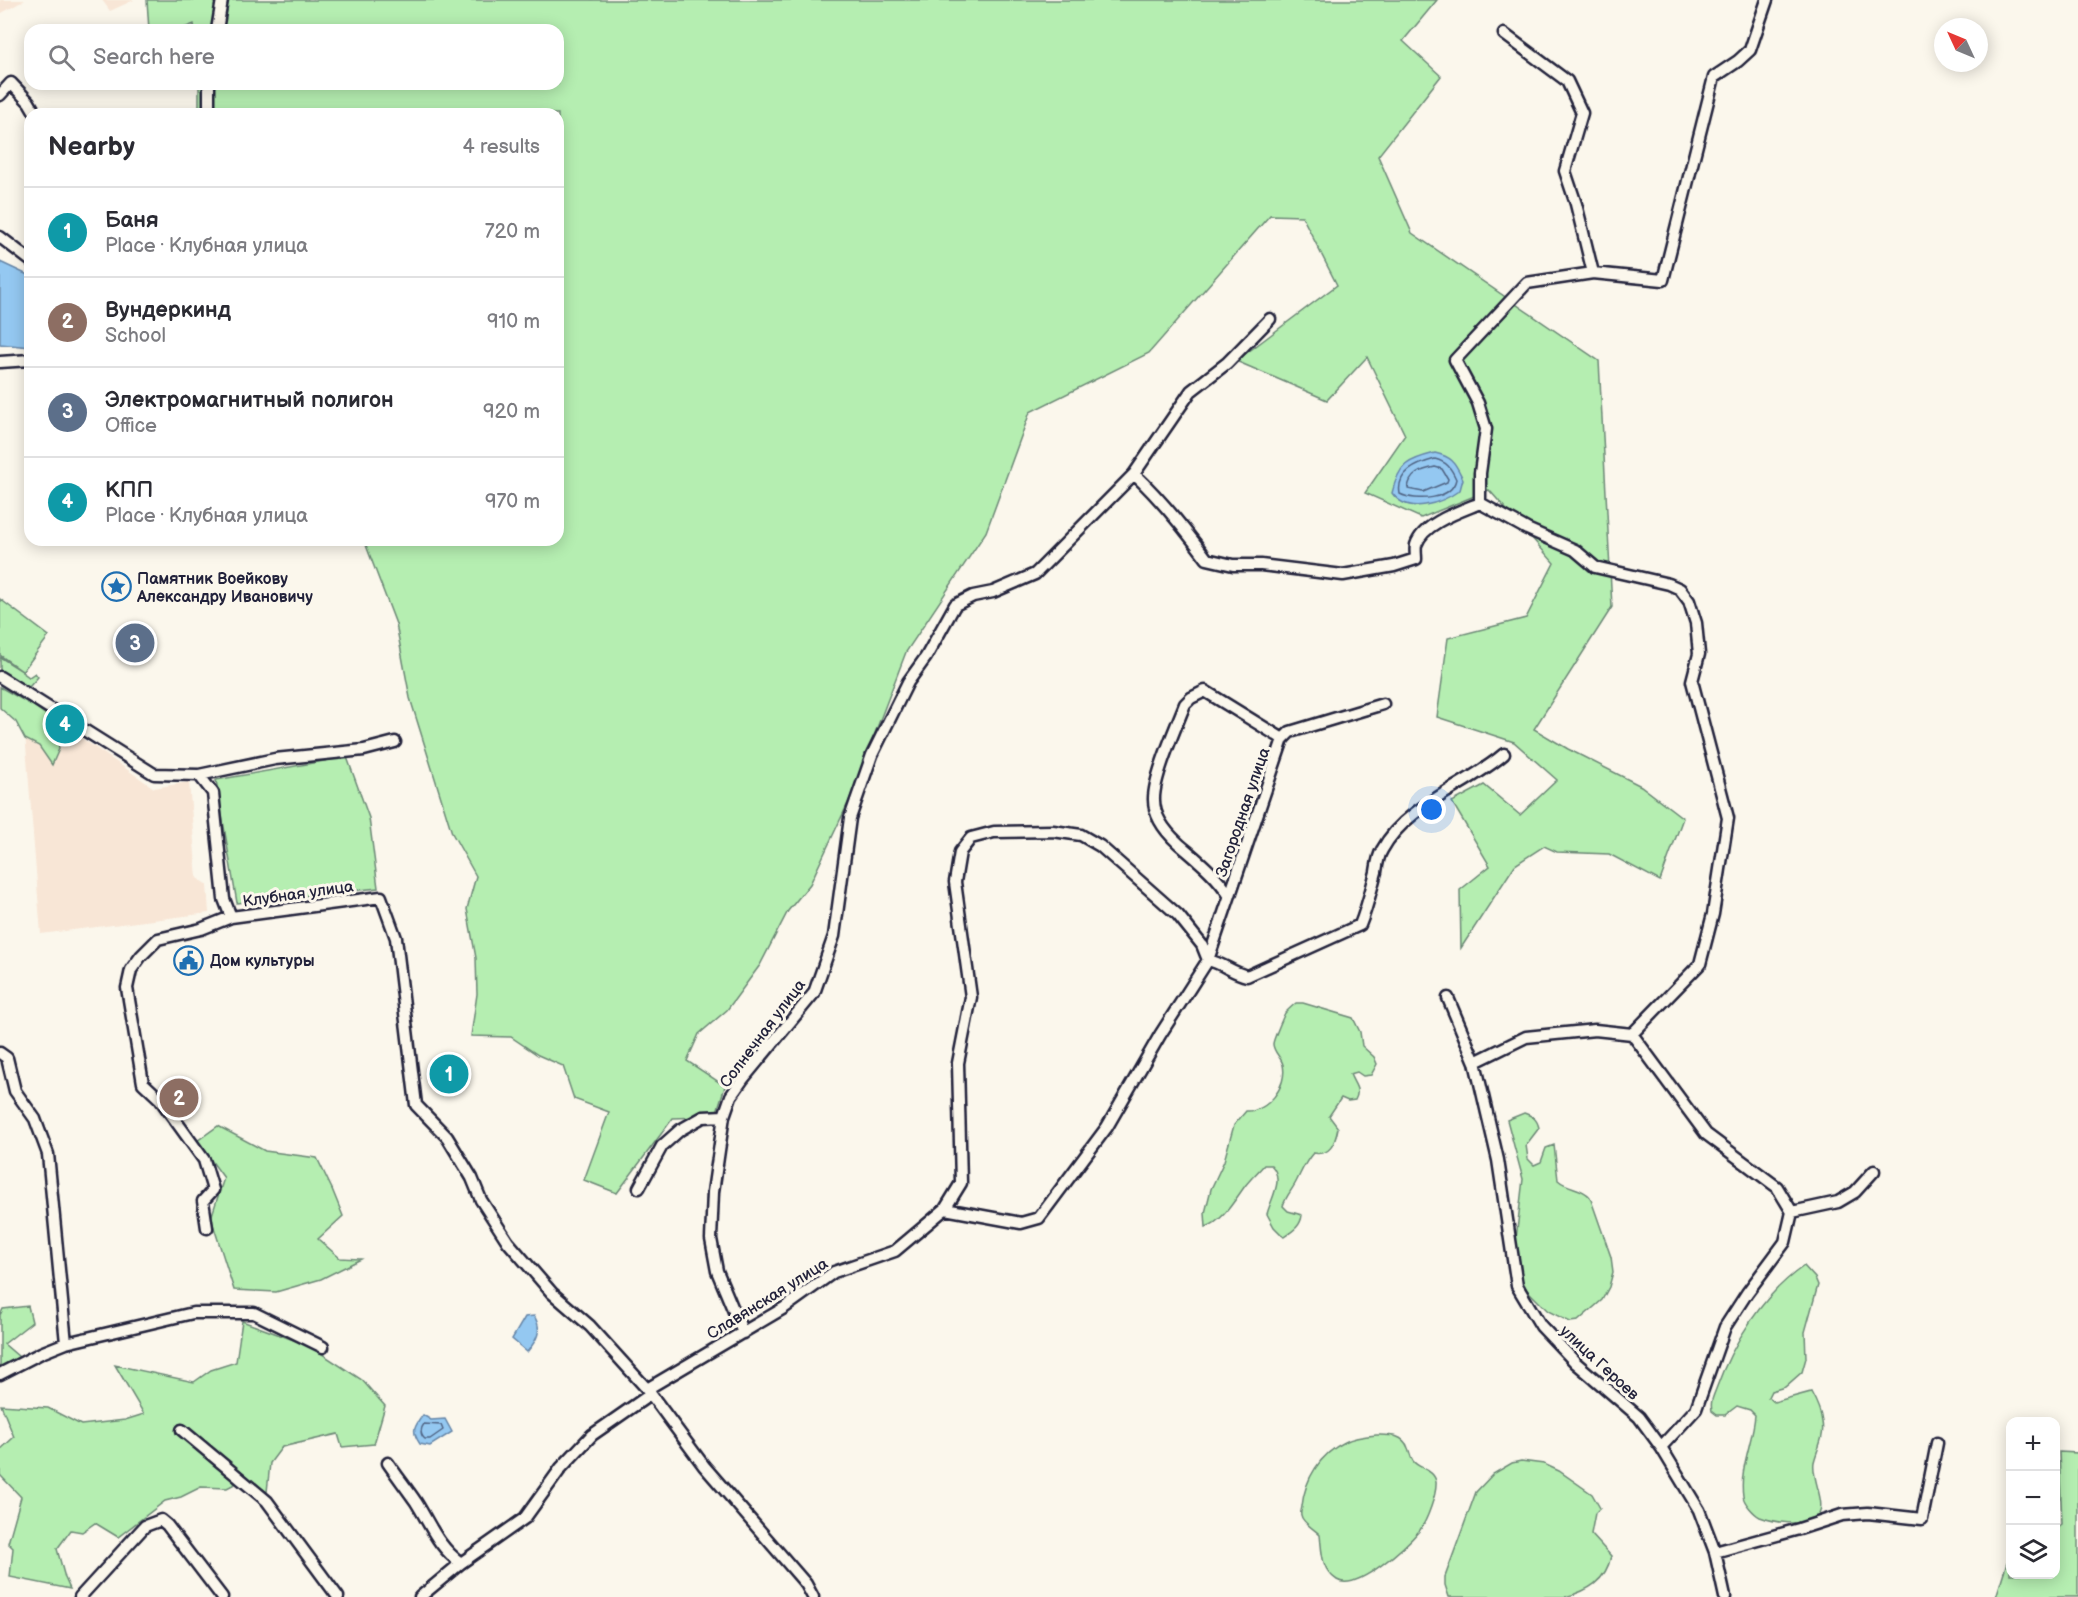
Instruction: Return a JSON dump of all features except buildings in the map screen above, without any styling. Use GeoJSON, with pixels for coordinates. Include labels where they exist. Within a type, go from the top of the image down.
{"type":"FeatureCollection","features":[{"type":"Feature","properties":{"kind":"street"},"geometry":{"type":"LineString","coordinates":[[218,24],[222,0]]}},
{"type":"Feature","properties":{"kind":"street"},"geometry":{"type":"LineString","coordinates":[[1480,503],[1480,473],[1486,429],[1478,403],[1455,360],[1527,283],[1593,273],[1663,280],[1714,77],[1750,50],[1767,0]]}},
{"type":"Feature","properties":{"kind":"street"},"geometry":{"type":"LineString","coordinates":[[1504,34],[1567,81],[1582,113],[1564,171],[1576,204],[1593,273]]}},
{"type":"Feature","properties":{"kind":"street"},"geometry":{"type":"LineString","coordinates":[[0,94],[11,83],[32,108]]}},
{"type":"Feature","properties":{"kind":"street"},"geometry":{"type":"LineString","coordinates":[[209,90],[209,108]]}},
{"type":"Feature","properties":{"kind":"street"},"geometry":{"type":"LineString","coordinates":[[0,237],[24,255]]}},
{"type":"Feature","properties":{"kind":"street","name":"Солнечная улица"},"geometry":{"type":"LineString","coordinates":[[743,1333],[717,1271],[711,1239],[713,1191],[724,1116],[732,1096],[743,1079],[814,993],[834,936],[850,818],[872,754],[908,682],[926,657],[956,605],[973,596],[993,592],[1035,574],[1134,474],[1191,391],[1227,363],[1270,319]]}},
{"type":"Feature","properties":{"kind":"street"},"geometry":{"type":"LineString","coordinates":[[0,362],[24,360]]}},
{"type":"Feature","properties":{"kind":"street"},"geometry":{"type":"LineString","coordinates":[[1134,474],[1161,500],[1206,559],[1233,565],[1261,565],[1343,575],[1394,566],[1416,559],[1416,545],[1425,531],[1451,515],[1480,503]]}},
{"type":"Feature","properties":{"kind":"street"},"geometry":{"type":"LineString","coordinates":[[1480,503],[1527,529],[1575,550],[1595,567],[1669,584],[1680,589],[1689,601],[1696,623],[1699,654],[1692,681],[1728,818],[1713,914],[1700,964],[1632,1034]]}},
{"type":"Feature","properties":{"kind":"street"},"geometry":{"type":"LineString","coordinates":[[0,677],[154,774],[199,775],[275,759],[364,750],[395,742]]}},
{"type":"Feature","properties":{"kind":"street","name":"Загородная улица"},"geometry":{"type":"LineString","coordinates":[[1229,895],[1220,880],[1166,833],[1158,818],[1154,801],[1157,782],[1185,704],[1205,691],[1283,739]]}},
{"type":"Feature","properties":{"kind":"street","name":"Загородная улица"},"geometry":{"type":"LineString","coordinates":[[945,1209],[1021,1222],[1039,1218],[1107,1127],[1160,1035],[1208,960],[1283,739],[1290,732],[1383,704]]}},
{"type":"Feature","properties":{"kind":"street"},"geometry":{"type":"LineString","coordinates":[[1208,960],[1218,962],[1236,974],[1247,976],[1360,925],[1366,911],[1381,851],[1397,829],[1416,812],[1487,768],[1504,754]]}},
{"type":"Feature","properties":{"kind":"street","name":"Клубная улица"},"geometry":{"type":"LineString","coordinates":[[199,775],[213,793],[224,899],[231,917],[381,897],[396,938],[416,1105],[447,1137],[472,1178],[481,1200],[508,1242],[552,1293],[590,1326],[649,1391]]}},
{"type":"Feature","properties":{"kind":"street","name":"Славянская улица"},"geometry":{"type":"LineString","coordinates":[[420,1597],[460,1563],[525,1518],[561,1468],[592,1435],[649,1391],[784,1308],[834,1272],[895,1251],[945,1209],[961,1183],[958,1063],[971,997],[955,882],[960,852],[971,838],[994,832],[1053,831],[1081,835],[1100,846],[1178,915],[1202,945],[1208,960]]}},
{"type":"Feature","properties":{"kind":"street"},"geometry":{"type":"LineString","coordinates":[[207,1228],[203,1201],[213,1190],[204,1160],[160,1099],[143,1083],[127,988],[131,970],[158,939],[201,929],[231,917]]}},
{"type":"Feature","properties":{"kind":"street","name":"улица Героев"},"geometry":{"type":"LineString","coordinates":[[1448,998],[1475,1062],[1498,1160],[1517,1286],[1541,1326],[1576,1363],[1639,1418],[1661,1447],[1699,1510],[1715,1552],[1725,1597]]}},
{"type":"Feature","properties":{"kind":"street"},"geometry":{"type":"LineString","coordinates":[[1475,1062],[1526,1037],[1594,1030],[1632,1034],[1706,1134],[1778,1187],[1792,1212],[1785,1242],[1746,1293],[1725,1327],[1696,1409],[1661,1447]]}},
{"type":"Feature","properties":{"kind":"street"},"geometry":{"type":"LineString","coordinates":[[0,1053],[7,1058],[15,1091],[35,1119],[48,1154],[66,1343]]}},
{"type":"Feature","properties":{"kind":"street"},"geometry":{"type":"LineString","coordinates":[[639,1188],[662,1146],[680,1130],[703,1117],[724,1116]]}},
{"type":"Feature","properties":{"kind":"street"},"geometry":{"type":"LineString","coordinates":[[1792,1212],[1838,1202],[1855,1192],[1874,1171]]}},
{"type":"Feature","properties":{"kind":"street"},"geometry":{"type":"LineString","coordinates":[[0,1374],[66,1343],[193,1313],[254,1313],[323,1347]]}},
{"type":"Feature","properties":{"kind":"street"},"geometry":{"type":"LineString","coordinates":[[649,1391],[704,1466],[806,1584],[813,1597]]}},
{"type":"Feature","properties":{"kind":"street"},"geometry":{"type":"LineString","coordinates":[[182,1430],[267,1502],[338,1597]]}},
{"type":"Feature","properties":{"kind":"street"},"geometry":{"type":"LineString","coordinates":[[1715,1552],[1842,1515],[1869,1513],[1922,1520],[1937,1443]]}},
{"type":"Feature","properties":{"kind":"street"},"geometry":{"type":"LineString","coordinates":[[388,1463],[416,1503],[436,1539],[448,1554],[460,1563]]}},
{"type":"Feature","properties":{"kind":"street"},"geometry":{"type":"LineString","coordinates":[[80,1597],[145,1526],[160,1520],[222,1597]]}},
{"type":"Feature","properties":{"kind":"shaded area"},"geometry":{"type":"Polygon","coordinates":[[[0,0],[25,0],[0,14],[0,0]]]}},
{"type":"Feature","properties":{"kind":"shaded area"},"geometry":{"type":"Polygon","coordinates":[[[102,0],[134,0],[110,11],[102,0]]]}},
{"type":"Feature","properties":{"kind":"shaded area"},"geometry":{"type":"Polygon","coordinates":[[[23,709],[61,724],[154,788],[189,782],[197,878],[207,885],[209,913],[41,934],[23,709]]]}},
{"type":"Feature","properties":{"kind":"green space"},"geometry":{"type":"Polygon","coordinates":[[[147,0],[1437,0],[1403,41],[1441,76],[1378,156],[1412,233],[1599,361],[1612,607],[1534,729],[1641,786],[1683,818],[1660,881],[1609,854],[1557,852],[1544,846],[1515,865],[1461,948],[1460,890],[1490,866],[1452,802],[1484,785],[1520,815],[1557,780],[1514,742],[1437,717],[1448,638],[1526,618],[1554,563],[1489,490],[1421,518],[1365,493],[1405,435],[1367,357],[1327,400],[1236,361],[1337,285],[1302,216],[1270,215],[1149,353],[1030,412],[986,532],[906,652],[849,801],[810,884],[788,911],[760,965],[727,1010],[699,1034],[687,1061],[725,1086],[715,1118],[673,1118],[617,1193],[584,1180],[609,1112],[574,1099],[563,1066],[538,1055],[511,1037],[471,1036],[477,994],[476,958],[467,909],[476,876],[452,833],[410,698],[396,624],[366,546],[564,546],[564,108],[199,108],[199,90],[564,90],[564,24],[149,24],[147,0]]]}},
{"type":"Feature","properties":{"kind":"green space"},"geometry":{"type":"Polygon","coordinates":[[[0,599],[49,636],[22,672],[29,677],[35,673],[38,677],[29,687],[0,674],[0,657],[22,671],[0,655],[0,599]]]}},
{"type":"Feature","properties":{"kind":"green space"},"geometry":{"type":"Polygon","coordinates":[[[0,687],[56,722],[59,749],[52,765],[39,746],[25,739],[16,722],[0,708],[0,687]]]}},
{"type":"Feature","properties":{"kind":"green space"},"geometry":{"type":"Polygon","coordinates":[[[347,757],[369,818],[378,888],[237,903],[216,780],[347,757]]]}},
{"type":"Feature","properties":{"kind":"green space"},"geometry":{"type":"Polygon","coordinates":[[[1296,1003],[1353,1018],[1360,1032],[1362,1046],[1374,1057],[1377,1064],[1371,1075],[1363,1076],[1357,1072],[1350,1074],[1357,1090],[1357,1096],[1355,1100],[1348,1101],[1341,1098],[1329,1116],[1338,1128],[1331,1148],[1324,1153],[1313,1153],[1285,1200],[1283,1206],[1288,1211],[1302,1215],[1296,1228],[1284,1237],[1274,1227],[1267,1214],[1277,1182],[1275,1170],[1271,1165],[1264,1165],[1223,1215],[1206,1227],[1205,1213],[1211,1189],[1224,1161],[1234,1125],[1246,1111],[1261,1108],[1268,1103],[1279,1089],[1284,1073],[1283,1065],[1273,1044],[1285,1013],[1296,1003]]]}},
{"type":"Feature","properties":{"kind":"green space"},"geometry":{"type":"Polygon","coordinates":[[[1524,1113],[1534,1118],[1539,1128],[1526,1145],[1528,1159],[1534,1165],[1541,1162],[1546,1148],[1554,1145],[1558,1180],[1583,1191],[1590,1197],[1611,1257],[1613,1272],[1609,1287],[1602,1300],[1578,1321],[1570,1322],[1548,1311],[1527,1290],[1517,1263],[1516,1239],[1523,1179],[1507,1120],[1524,1113]]]}},
{"type":"Feature","properties":{"kind":"green space"},"geometry":{"type":"Polygon","coordinates":[[[218,1126],[265,1151],[317,1158],[343,1216],[318,1239],[340,1258],[361,1259],[321,1279],[276,1292],[234,1290],[211,1218],[224,1178],[197,1141],[218,1126]]]}},
{"type":"Feature","properties":{"kind":"green space"},"geometry":{"type":"Polygon","coordinates":[[[1804,1266],[1818,1285],[1805,1332],[1806,1358],[1802,1372],[1785,1387],[1771,1391],[1768,1397],[1774,1402],[1811,1392],[1815,1399],[1823,1427],[1814,1462],[1821,1504],[1818,1516],[1813,1520],[1790,1523],[1760,1517],[1750,1508],[1743,1496],[1743,1475],[1755,1415],[1750,1410],[1737,1406],[1725,1415],[1717,1415],[1712,1411],[1711,1405],[1731,1355],[1751,1321],[1775,1291],[1804,1266]]]}},
{"type":"Feature","properties":{"kind":"green space"},"geometry":{"type":"Polygon","coordinates":[[[28,1306],[32,1322],[4,1344],[19,1357],[0,1370],[0,1315],[3,1309],[28,1306]]]}},
{"type":"Feature","properties":{"kind":"green space"},"geometry":{"type":"Polygon","coordinates":[[[242,1321],[310,1346],[362,1380],[385,1406],[374,1444],[342,1447],[338,1434],[282,1447],[270,1463],[267,1492],[246,1478],[227,1488],[201,1487],[181,1497],[165,1501],[118,1537],[95,1523],[82,1532],[71,1530],[57,1549],[70,1589],[10,1577],[13,1548],[8,1543],[21,1497],[0,1475],[0,1450],[14,1437],[1,1405],[48,1408],[81,1425],[125,1420],[144,1414],[115,1365],[194,1382],[211,1370],[236,1362],[242,1321]]]}},
{"type":"Feature","properties":{"kind":"green space"},"geometry":{"type":"Polygon","coordinates":[[[1377,1435],[1395,1436],[1406,1443],[1413,1461],[1435,1478],[1435,1493],[1426,1520],[1420,1530],[1394,1555],[1357,1580],[1346,1582],[1337,1580],[1325,1566],[1320,1535],[1306,1523],[1301,1515],[1306,1486],[1321,1460],[1336,1447],[1349,1440],[1377,1435]]]}},
{"type":"Feature","properties":{"kind":"green space"},"geometry":{"type":"Polygon","coordinates":[[[2060,1452],[2078,1453],[2078,1597],[1996,1597],[2006,1565],[2006,1579],[2060,1579],[2060,1526],[2062,1524],[2060,1452]]]}},
{"type":"Feature","properties":{"kind":"green space"},"geometry":{"type":"Polygon","coordinates":[[[1521,1461],[1544,1464],[1559,1471],[1592,1494],[1600,1508],[1595,1513],[1591,1534],[1611,1556],[1609,1565],[1595,1584],[1565,1597],[1449,1597],[1445,1577],[1476,1492],[1493,1474],[1512,1463],[1521,1461]]]}},
{"type":"Feature","properties":{"kind":"water"},"geometry":{"type":"Polygon","coordinates":[[[0,262],[24,273],[24,346],[0,344],[0,262]]]}},
{"type":"Feature","properties":{"kind":"water"},"geometry":{"type":"Polygon","coordinates":[[[1435,453],[1446,456],[1455,465],[1463,479],[1460,490],[1435,503],[1425,505],[1416,506],[1399,500],[1392,493],[1401,469],[1417,458],[1435,453]]]}},
{"type":"Feature","properties":{"kind":"water"},"geometry":{"type":"Polygon","coordinates":[[[534,1316],[537,1321],[538,1335],[527,1352],[512,1339],[525,1317],[534,1316]]]}},
{"type":"Feature","properties":{"kind":"water"},"geometry":{"type":"Polygon","coordinates":[[[423,1415],[431,1420],[445,1419],[452,1432],[430,1446],[420,1444],[415,1436],[415,1429],[423,1415]]]}},
{"type":"Feature","properties":{"kind":"place","name":"Памятник Воейкову Александру Ивановичу"},"geometry":{"type":"Point","coordinates":[116,587]}},
{"type":"Feature","properties":{"kind":"place","name":"Электромагнитный полигон"},"geometry":{"type":"Point","coordinates":[135,643]}},
{"type":"Feature","properties":{"kind":"place","name":"КПП"},"geometry":{"type":"Point","coordinates":[65,724]}},
{"type":"Feature","properties":{"kind":"place","name":"Дом культуры"},"geometry":{"type":"Point","coordinates":[189,960]}},
{"type":"Feature","properties":{"kind":"place","name":"Баня"},"geometry":{"type":"Point","coordinates":[449,1074]}},
{"type":"Feature","properties":{"kind":"place","name":"Вундеркинд"},"geometry":{"type":"Point","coordinates":[179,1098]}}]}
